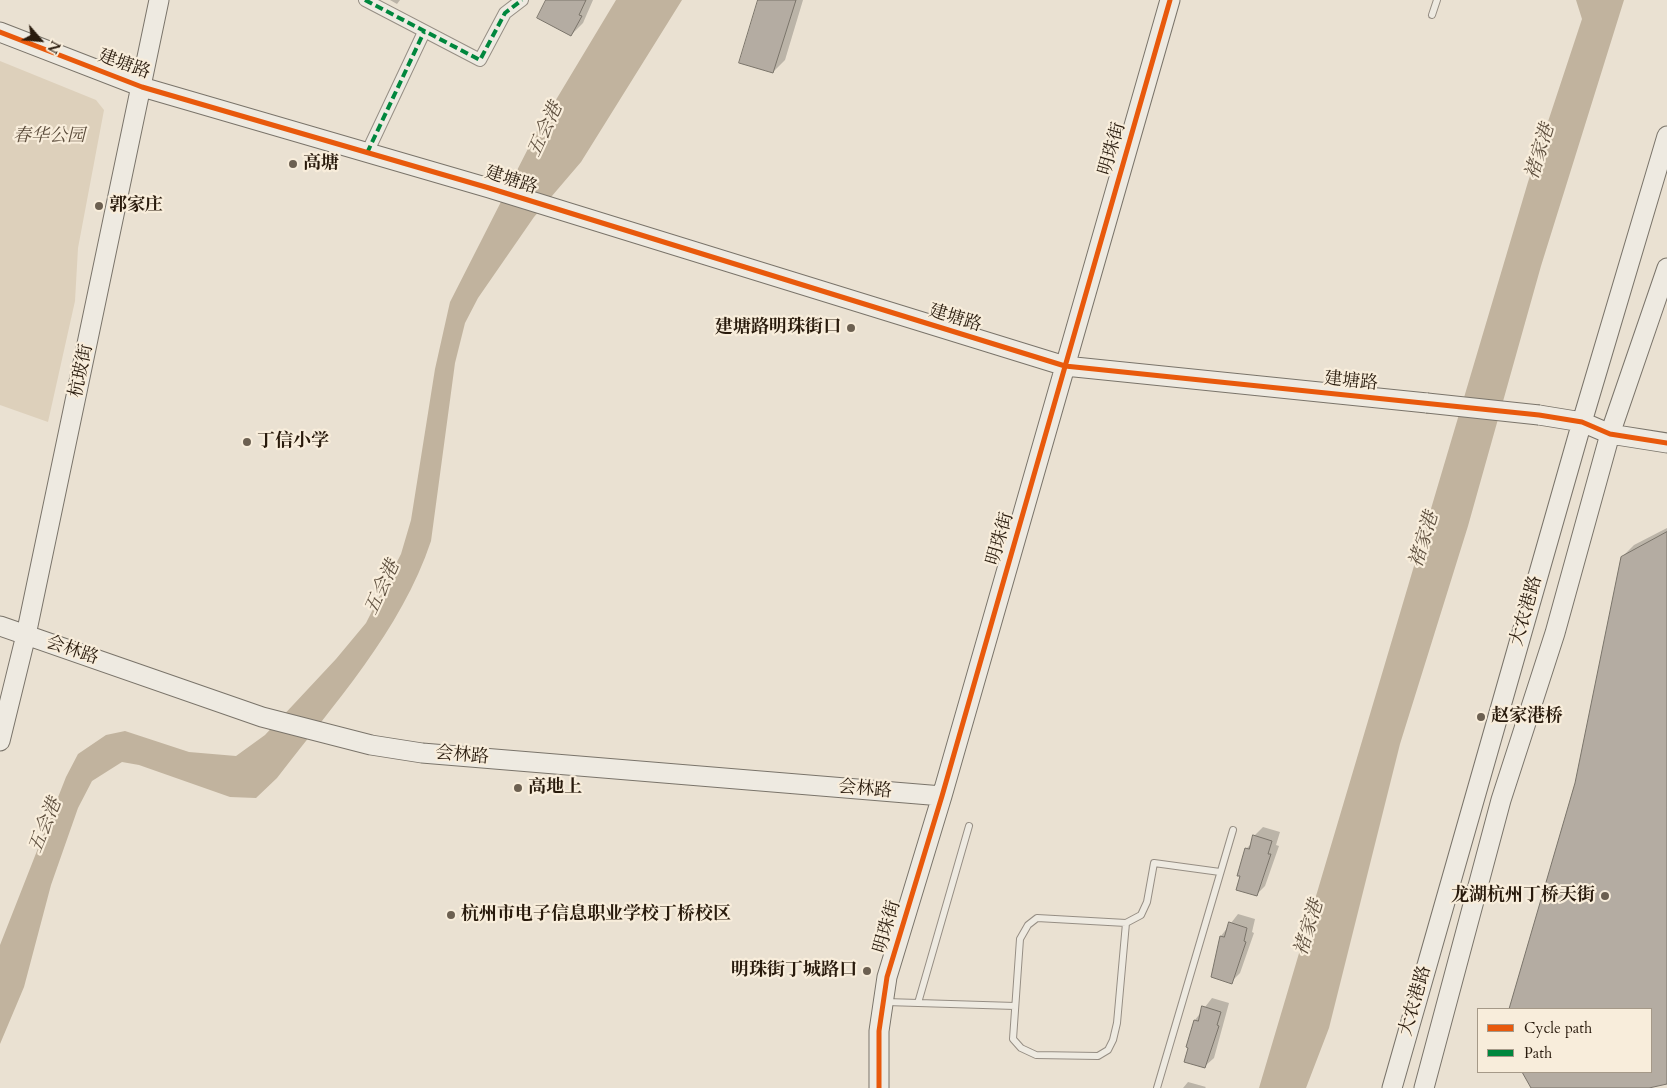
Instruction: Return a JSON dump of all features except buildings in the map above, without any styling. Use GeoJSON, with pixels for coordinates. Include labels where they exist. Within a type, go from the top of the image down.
{"type":"FeatureCollection","features":[{"type":"Feature","properties":{"kind":"street","name":"杭玻街"},"geometry":{"type":"LineString","coordinates":[[0,741],[26,635],[159,0]]}},
{"type":"Feature","properties":{"kind":"street"},"geometry":{"type":"LineString","coordinates":[[365,0],[480,60],[505,13],[522,0]]}},
{"type":"Feature","properties":{"kind":"street","name":"明珠街"},"geometry":{"type":"LineString","coordinates":[[879,1088],[879,1031],[890,968],[942,796],[1170,0]]}},
{"type":"Feature","properties":{"kind":"street","name":"建塘路"},"geometry":{"type":"LineString","coordinates":[[0,32],[142,87],[488,188],[1064,366],[1539,415],[1582,422],[1610,434],[1667,443]]}},
{"type":"Feature","properties":{"kind":"street"},"geometry":{"type":"LineString","coordinates":[[366,153],[424,32]]}},
{"type":"Feature","properties":{"kind":"street","name":"大农港路"},"geometry":{"type":"LineString","coordinates":[[1392,1088],[1582,422],[1667,136]]}},
{"type":"Feature","properties":{"kind":"street","name":"大农港路"},"geometry":{"type":"LineString","coordinates":[[1424,1088],[1501,800],[1555,633],[1610,434],[1667,268]]}},
{"type":"Feature","properties":{"kind":"street","name":"会林路"},"geometry":{"type":"LineString","coordinates":[[0,626],[262,718],[371,746],[422,753],[942,796]]}},
{"type":"Feature","properties":{"kind":"lane"},"geometry":{"type":"LineString","coordinates":[[1432,15],[1437,0]]}},
{"type":"Feature","properties":{"kind":"lane"},"geometry":{"type":"LineString","coordinates":[[918,1003],[969,826]]}},
{"type":"Feature","properties":{"kind":"lane"},"geometry":{"type":"LineString","coordinates":[[1157,1088],[1233,830]]}},
{"type":"Feature","properties":{"kind":"lane"},"geometry":{"type":"LineString","coordinates":[[1126,923],[1117,1023],[1114,1040],[1108,1050],[1098,1056],[1036,1055],[1021,1048],[1013,1038],[1020,939],[1028,925],[1037,918],[1126,923],[1141,915],[1147,902],[1154,863],[1220,872]]}},
{"type":"Feature","properties":{"kind":"lane"},"geometry":{"type":"LineString","coordinates":[[884,1002],[1015,1006]]}},
{"type":"Feature","properties":{"kind":"green space","name":"春华公园"},"geometry":{"type":"Polygon","coordinates":[[[0,61],[96,100],[104,110],[78,248],[75,301],[48,422],[0,405],[0,61]]]}},
{"type":"Feature","properties":{"kind":"water","name":"五会港"},"geometry":{"type":"Polygon","coordinates":[[[616,0],[682,0],[581,162],[534,217],[478,298],[465,323],[455,363],[431,541],[418,574],[402,606],[364,666],[343,694],[277,778],[256,798],[230,797],[139,765],[122,762],[92,781],[78,808],[51,885],[24,987],[0,1044],[0,945],[66,777],[78,754],[106,735],[125,731],[189,752],[236,756],[265,735],[336,659],[366,623],[401,554],[411,520],[435,369],[450,302],[536,133],[616,0]]]}},
{"type":"Feature","properties":{"kind":"water","name":"褚家港"},"geometry":{"type":"Polygon","coordinates":[[[1576,0],[1624,0],[1541,266],[1468,526],[1400,744],[1329,1028],[1306,1088],[1259,1088],[1528,182],[1582,19],[1576,0]]]}},
{"type":"Feature","properties":{"kind":"marked path"},"geometry":{"type":"LineString","coordinates":[[365,0],[480,60],[505,13],[522,0]]}},
{"type":"Feature","properties":{"kind":"marked path"},"geometry":{"type":"LineString","coordinates":[[367,153],[424,32]]}},
{"type":"Feature","properties":{"kind":"cycle path"},"geometry":{"type":"LineString","coordinates":[[879,1088],[879,1031],[887,977],[942,796],[1170,0]]}},
{"type":"Feature","properties":{"kind":"cycle path"},"geometry":{"type":"LineString","coordinates":[[0,32],[142,87],[489,188],[1065,366],[1539,415],[1582,422],[1610,434],[1667,443]]}},
{"type":"Feature","properties":{"kind":"place","name":"高塘"},"geometry":{"type":"Point","coordinates":[293,164]}},
{"type":"Feature","properties":{"kind":"place","name":"郭家庄"},"geometry":{"type":"Point","coordinates":[99,206]}},
{"type":"Feature","properties":{"kind":"place","name":"建塘路明珠街口"},"geometry":{"type":"Point","coordinates":[851,328]}},
{"type":"Feature","properties":{"kind":"place","name":"丁信小学"},"geometry":{"type":"Point","coordinates":[247,442]}},
{"type":"Feature","properties":{"kind":"place","name":"赵家港桥"},"geometry":{"type":"Point","coordinates":[1481,717]}},
{"type":"Feature","properties":{"kind":"place","name":"高地上"},"geometry":{"type":"Point","coordinates":[518,788]}},
{"type":"Feature","properties":{"kind":"place","name":"龙湖杭州丁桥天街"},"geometry":{"type":"Point","coordinates":[1605,896]}},
{"type":"Feature","properties":{"kind":"place","name":"杭州市电子信息职业学校丁桥校区"},"geometry":{"type":"Point","coordinates":[451,915]}},
{"type":"Feature","properties":{"kind":"place","name":"明珠街丁城路口"},"geometry":{"type":"Point","coordinates":[867,971]}}]}
